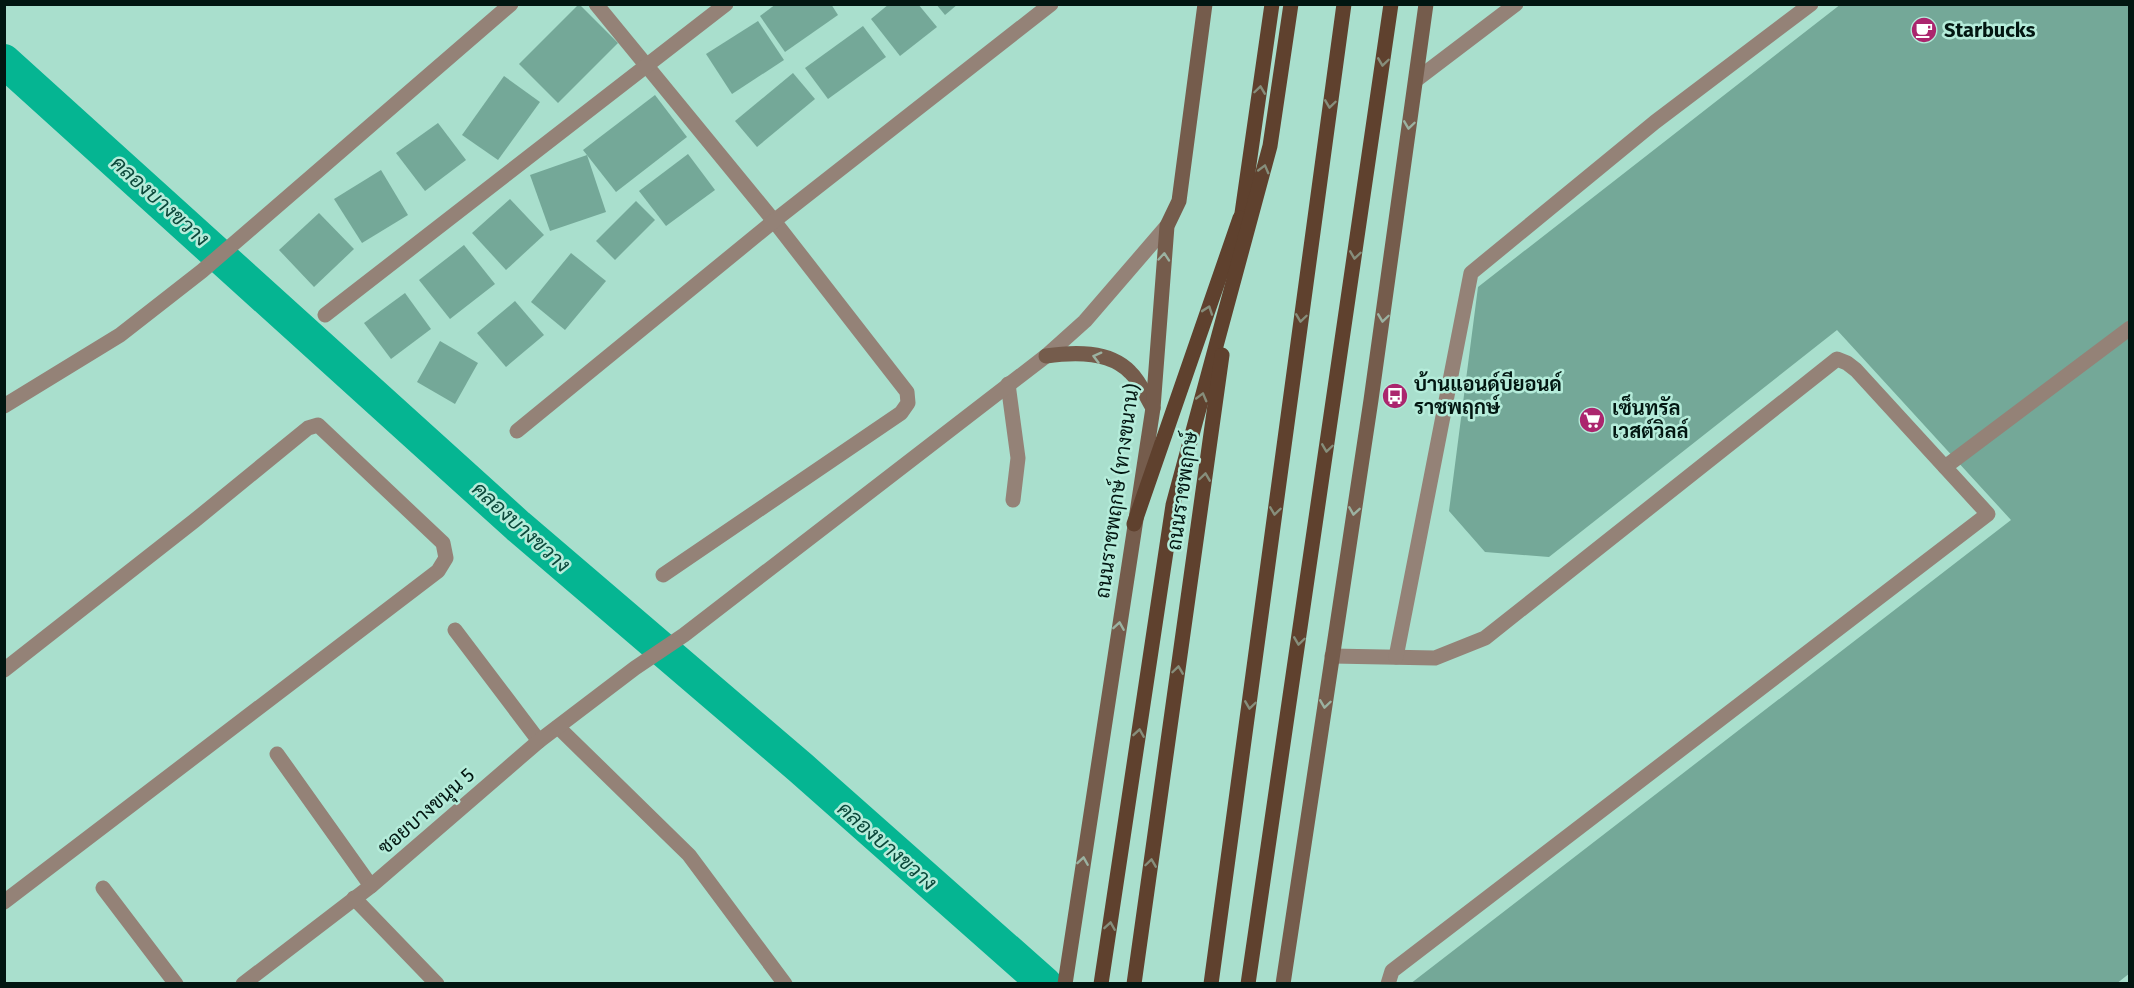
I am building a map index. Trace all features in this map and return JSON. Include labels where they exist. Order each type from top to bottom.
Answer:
[{"type":"main road","name":"ถนนราชพฤกษ์ (ทางขนาน)","points":[[1065,982],[1152,408],[1167,226],[1179,201],[1205,4]]},
{"type":"main road","name":"ถนนราชพฤกษ์","points":[[1134,984],[1272,4]]},
{"type":"main road","points":[[1101,984],[1173,505],[1270,146],[1291,4]]},
{"type":"main road","points":[[1211,984],[1344,4]]},
{"type":"main road","points":[[1248,984],[1391,4]]},
{"type":"main road","points":[[1283,984],[1371,400],[1426,4]]},
{"type":"main road","points":[[1134,524],[1242,210]]},
{"type":"main road","points":[[1046,356],[1072,352],[1114,362],[1131,372],[1152,408]]},
{"type":"street","points":[[4,406],[120,335],[202,271],[511,4]]},
{"type":"street","points":[[596,4],[774,221],[908,392],[908,403],[901,414],[663,575]]},
{"type":"street","points":[[325,315],[726,4]]},
{"type":"street","points":[[517,431],[774,221],[1051,4]]},
{"type":"street","points":[[1416,80],[1516,4]]},
{"type":"street","points":[[1396,657],[1471,273],[1655,122],[1811,4]]},
{"type":"street","name":"ซอยบางขนุน 5","points":[[243,984],[371,886],[539,741],[635,668],[684,635],[1046,356],[1085,321],[1167,226]]},
{"type":"street","points":[[1945,467],[2130,328]]},
{"type":"street","points":[[1332,656],[1435,658],[1485,638],[1837,359],[1856,370],[1988,514],[1392,971],[1388,984]]},
{"type":"street","points":[[1008,384],[1018,458],[1013,500]]},
{"type":"street","points":[[4,670],[308,428],[318,425],[443,543],[446,558],[438,571],[4,902]]},
{"type":"street","points":[[455,630],[539,741]]},
{"type":"street","points":[[558,727],[689,855],[785,984]]},
{"type":"street","points":[[277,754],[371,886]]},
{"type":"street","points":[[103,888],[176,984]]},
{"type":"street","points":[[354,898],[437,984]]},
{"type":"building","points":[[579,4],[618,43],[558,103],[519,64]]},
{"type":"building","points":[[776,4],[831,4],[838,15],[785,52],[760,16]]},
{"type":"building","points":[[889,4],[918,4],[937,27],[900,56],[871,19]]},
{"type":"building","points":[[936,4],[958,4],[945,15]]},
{"type":"building","name":"เซ็นทรัล เวสต์วิลล์","points":[[1841,4],[2130,4],[2130,973],[2116,984],[1410,984],[2011,520],[1837,330],[1549,557],[1485,552],[1449,511],[1478,287]]},
{"type":"building","points":[[758,21],[784,60],[732,94],[706,54]]},
{"type":"building","points":[[863,26],[886,57],[828,99],[805,68]]},
{"type":"building","points":[[793,73],[815,99],[757,147],[735,121]]},
{"type":"building","points":[[504,76],[540,102],[498,160],[462,135]]},
{"type":"building","points":[[655,95],[687,137],[616,192],[583,150]]},
{"type":"building","points":[[438,123],[466,160],[425,191],[396,153]]},
{"type":"building","points":[[688,154],[715,190],[666,226],[639,191]]},
{"type":"building","points":[[587,155],[606,212],[550,231],[530,175]]},
{"type":"building","points":[[381,170],[408,215],[362,243],[334,199]]},
{"type":"building","points":[[510,199],[544,235],[506,270],[472,233]]},
{"type":"building","points":[[636,201],[655,220],[615,260],[596,241]]},
{"type":"building","points":[[319,213],[354,249],[314,287],[279,250]]},
{"type":"building","points":[[464,245],[495,284],[450,319],[419,280]]},
{"type":"building","points":[[571,253],[606,281],[565,330],[531,302]]},
{"type":"building","points":[[405,293],[431,329],[391,359],[364,323]]},
{"type":"building","points":[[515,301],[544,335],[506,367],[477,333]]},
{"type":"building","points":[[440,341],[478,363],[455,404],[417,382]]},
{"type":"waterway","name":"คลองบางขวาง","points":[[4,61],[518,526],[801,768],[1045,984]]},
{"type":"place","name":"Starbucks","points":[[1924,30]]},
{"type":"place","name":"บ้านแอนด์บียอนด์ ราชพฤกษ์","points":[[1395,396]]},
{"type":"place","name":"เซ็นทรัล เวสต์วิลล์","points":[[1592,420]]}]
